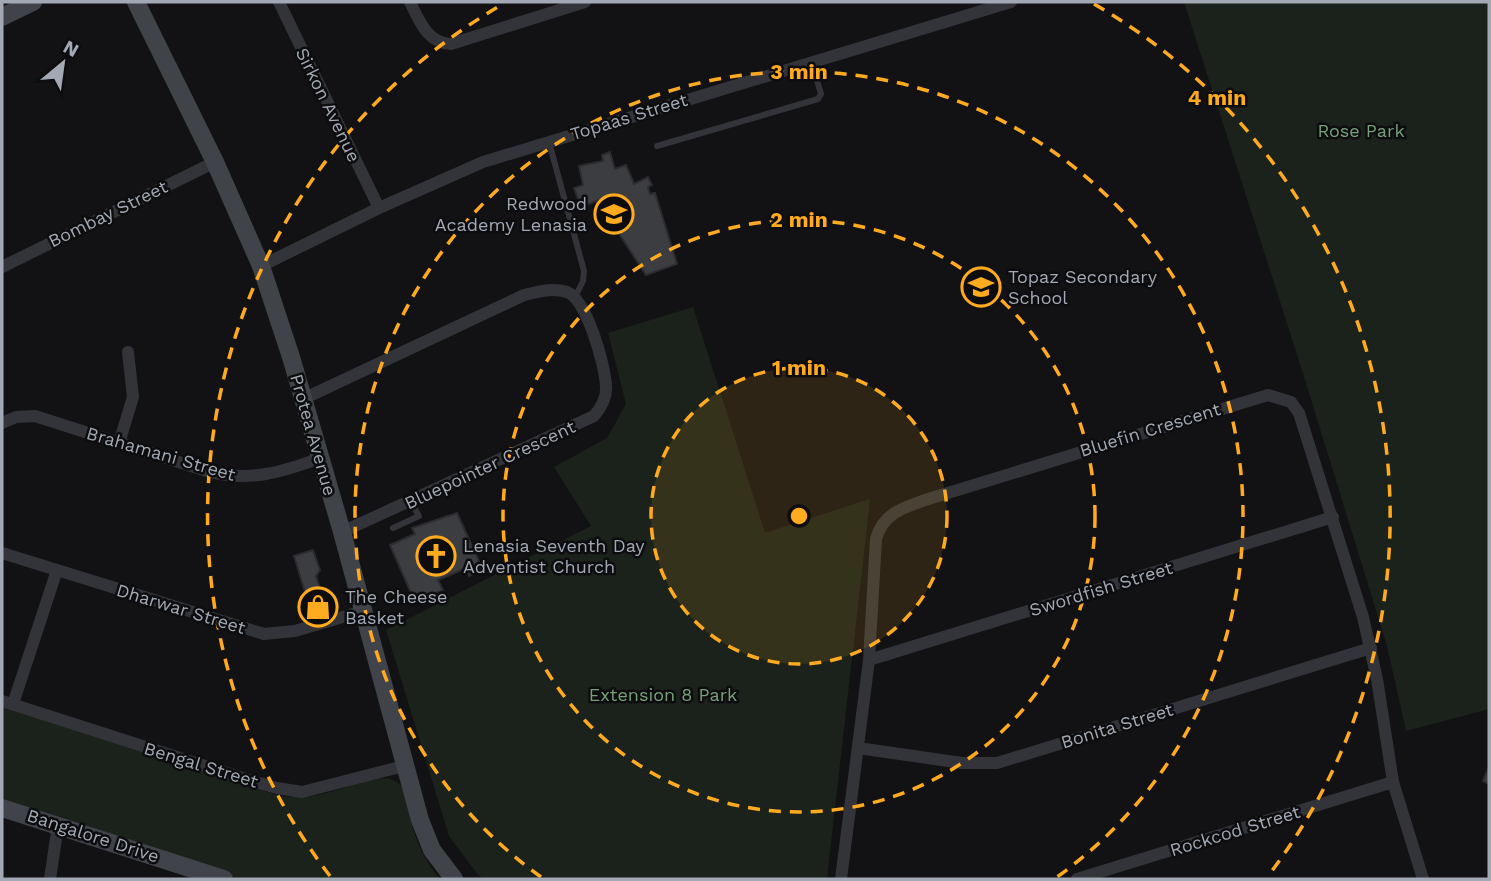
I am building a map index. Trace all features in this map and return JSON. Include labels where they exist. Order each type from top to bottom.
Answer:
[{"type":"street","points":[[2,17],[33,2]]},
{"type":"street","name":"Protea Avenue","points":[[136,2],[215,162],[261,266],[342,533],[420,820],[432,850],[454,879]]},
{"type":"street","name":"Sirkon Avenue","points":[[279,2],[379,208]]},
{"type":"street","points":[[410,2],[432,38],[451,44],[585,2]]},
{"type":"street","name":"Topaas Street","points":[[261,266],[471,166],[1011,2]]},
{"type":"street","name":"Bombay Street","points":[[2,267],[215,162]]},
{"type":"street","points":[[303,399],[524,295],[551,290],[568,292],[575,297]]},
{"type":"street","name":"Bluepointer Crescent","points":[[342,533],[528,444],[586,420],[599,410],[606,395],[606,385],[586,313],[575,297]]},
{"type":"street","points":[[119,443],[133,397],[128,352]]},
{"type":"street","name":"Bluefin Crescent","points":[[841,879],[869,660],[874,554],[878,530],[895,511],[925,500],[1268,395],[1291,402],[1299,413],[1333,517],[1371,648],[1393,782],[1423,879]]},
{"type":"street","name":"Brahamani Street","points":[[2,423],[16,417],[35,416],[210,472],[244,478],[279,471],[320,458]]},
{"type":"street","name":"Swordfish Street","points":[[869,660],[1333,517]]},
{"type":"street","name":"Dharwar Street","points":[[2,552],[264,634],[295,631],[363,611]]},
{"type":"street","points":[[8,702],[58,570]]},
{"type":"street","name":"Bonita Street","points":[[858,748],[962,764],[996,763],[1371,648]]},
{"type":"street","name":"Bengal Street","points":[[8,702],[239,777],[290,790],[316,790],[404,766]]},
{"type":"street","name":"Rockcod Street","points":[[1077,879],[1393,782]]},
{"type":"street","name":"Bangalore Drive","points":[[2,808],[224,879]]},
{"type":"street","points":[[50,879],[58,825]]},
{"type":"lane","points":[[657,146],[818,99],[821,94],[812,63]]},
{"type":"lane","points":[[549,142],[584,271],[585,277],[575,297]]},
{"type":"lane","points":[[393,528],[419,516],[410,501]]},
{"type":"green space","name":"Rose Park","points":[[1184,2],[1489,2],[1489,709],[1406,731],[1387,646]]},
{"type":"green space","name":"Extension 8 Park","points":[[693,307],[765,533],[870,499],[827,879],[484,879],[478,875],[449,836],[386,630],[591,526],[554,467],[607,438],[626,404],[608,333]]},
{"type":"green space","points":[[2,707],[280,796],[309,796],[372,780],[391,779],[403,789],[419,844],[440,879],[238,879],[223,871],[2,800]]},
{"type":"building","points":[[610,152],[615,169],[626,165],[634,184],[648,177],[652,185],[648,187],[650,194],[655,193],[677,264],[646,275],[603,209],[609,205],[604,198],[581,207],[574,188],[583,185],[579,166],[603,161],[602,155]]},
{"type":"building","name":"Lenasia Seventh Day Adventist Church","points":[[457,513],[483,570],[469,576],[466,568],[438,580],[443,590],[415,602],[390,545],[415,534],[412,528]]},
{"type":"building","points":[[313,550],[320,570],[316,576],[328,614],[313,618],[294,556]]},
{"type":"building","points":[[1489,767],[1489,784],[1483,781]]},
{"type":"place","name":"Redwood Academy Lenasia","points":[[614,214]]},
{"type":"place","name":"Topaz Secondary School","points":[[981,287]]},
{"type":"place","name":"Lenasia Seventh Day Adventist Church","points":[[436,556]]},
{"type":"place","name":"The Cheese Basket","points":[[318,607]]}]
